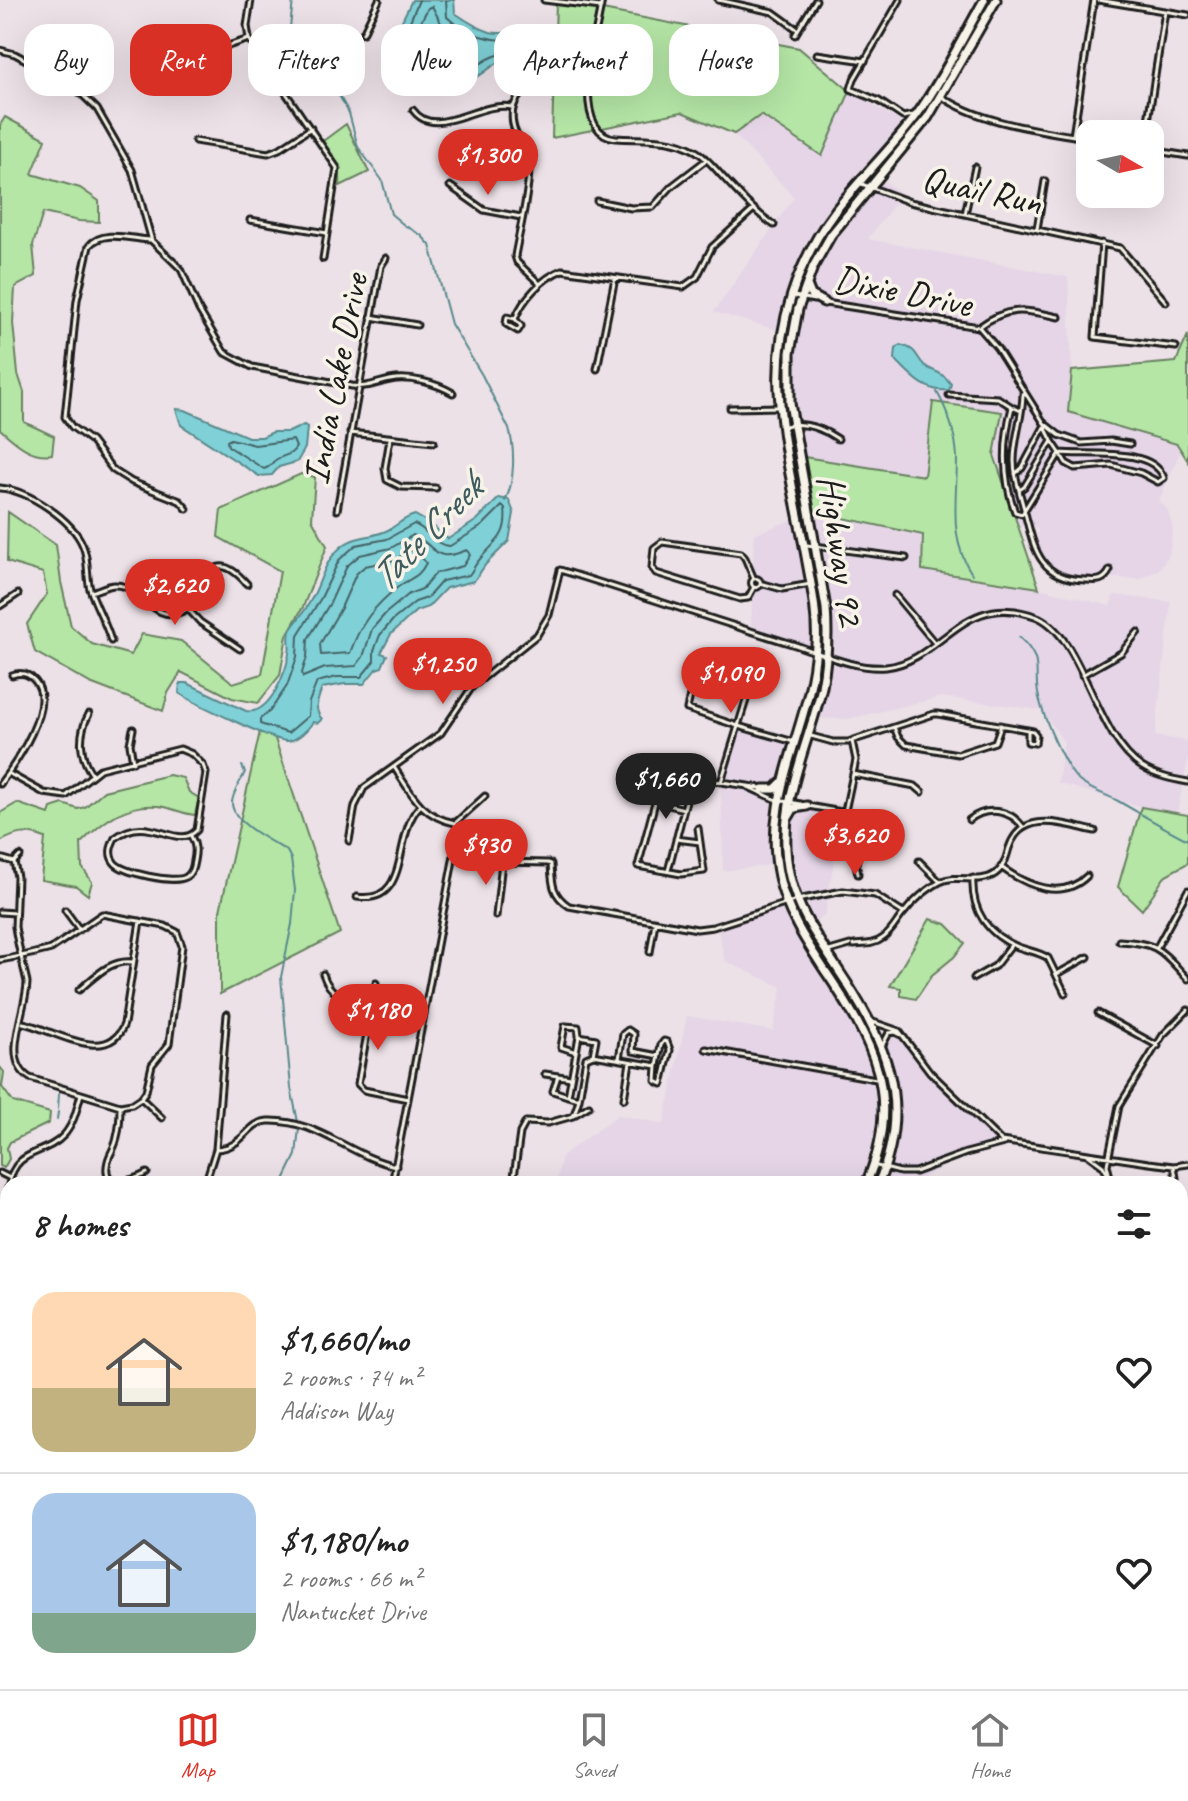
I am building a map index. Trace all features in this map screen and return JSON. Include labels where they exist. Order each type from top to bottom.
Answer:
[{"type":"main road","name":"Highway 92","points":[[869,1176],[882,1124],[880,1080],[872,1049],[860,1023],[805,940],[786,904],[775,849],[778,797],[811,686],[816,652],[811,584],[783,426],[780,350],[791,295],[820,233],[917,115],[984,0]]},
{"type":"main road","name":"Highway 92","points":[[881,1176],[892,1136],[893,1114],[891,1078],[882,1046],[870,1019],[826,952],[797,900],[786,853],[788,801],[821,689],[826,655],[826,608],[794,424],[789,371],[801,298],[831,235],[919,130],[942,97],[996,0]]},
{"type":"main road","points":[[807,282],[809,292],[824,302]]},
{"type":"main road","points":[[763,789],[775,789],[782,781]]},
{"type":"main road","points":[[793,784],[795,796],[807,806]]},
{"type":"main road","points":[[785,824],[794,808],[807,806]]},
{"type":"street","points":[[248,32],[251,0]]},
{"type":"street","points":[[365,29],[379,0]]},
{"type":"street","points":[[544,0],[601,7]]},
{"type":"street","points":[[598,24],[602,0]]},
{"type":"street","points":[[718,0],[746,2],[773,12],[798,30]]},
{"type":"street","points":[[795,35],[816,0]]},
{"type":"street","points":[[900,0],[851,89],[879,101],[903,117],[917,115]]},
{"type":"street","points":[[1073,136],[1096,0],[1188,15]]},
{"type":"street","points":[[1148,120],[1165,11]]},
{"type":"street","points":[[0,50],[15,54],[65,81],[93,103],[132,170],[152,241],[181,269],[210,332],[230,356],[260,369],[358,387],[402,379],[439,386],[453,393]]},
{"type":"street","points":[[817,54],[865,61]]},
{"type":"street","points":[[933,91],[962,110],[983,117],[1076,137]]},
{"type":"street","points":[[289,96],[332,158],[338,172],[323,259]]},
{"type":"street","points":[[520,96],[512,107],[513,125],[525,151],[529,170],[515,256],[517,262],[540,284]]},
{"type":"street","points":[[590,96],[591,119],[600,131],[613,138],[649,137],[695,150],[753,210],[774,225]]},
{"type":"street","points":[[413,110],[416,115],[436,122],[448,121],[494,105],[512,107]]},
{"type":"street","points":[[903,117],[906,129]]},
{"type":"street","points":[[195,141],[268,153],[311,128]]},
{"type":"street","points":[[1164,152],[1188,156]]},
{"type":"street","points":[[597,201],[631,208],[649,207],[661,201],[672,186],[706,160]]},
{"type":"street","points":[[965,214],[975,167]]},
{"type":"street","points":[[1037,229],[1045,181]]},
{"type":"street","name":"Quail Run","points":[[859,183],[910,202],[1120,248],[1166,302]]},
{"type":"street","points":[[450,186],[484,210],[521,217]]},
{"type":"street","points":[[515,319],[546,276],[562,270],[683,287],[697,277],[712,247],[753,210]]},
{"type":"street","points":[[250,220],[327,233]]},
{"type":"street","points":[[152,241],[110,237],[97,239],[90,244],[77,300],[65,415],[70,425],[91,441],[113,470],[132,482],[180,501],[187,509]]},
{"type":"street","points":[[1102,243],[1095,337],[1176,347]]},
{"type":"street","name":"India Lake Drive","points":[[337,510],[371,317],[381,266],[386,258]]},
{"type":"street","points":[[597,369],[615,278]]},
{"type":"street","name":"Dixie Drive","points":[[791,295],[979,327],[995,345],[1060,453]]},
{"type":"street","points":[[979,327],[995,316],[1014,310],[1059,317]]},
{"type":"street","points":[[371,317],[417,325]]},
{"type":"street","points":[[1023,390],[1014,458],[1015,474],[1038,556],[1047,568],[1069,579],[1101,581],[1110,570]]},
{"type":"street","points":[[949,395],[998,398],[1021,411]]},
{"type":"street","points":[[730,408],[781,407]]},
{"type":"street","points":[[1012,407],[1005,472],[1015,512],[1022,514],[1060,453]]},
{"type":"street","points":[[1015,474],[1029,457],[1044,423],[1071,441],[1130,444]]},
{"type":"street","points":[[783,426],[812,426],[838,439]]},
{"type":"street","points":[[350,433],[434,442]]},
{"type":"street","points":[[390,439],[385,468],[387,480],[401,487],[436,488]]},
{"type":"street","points":[[1019,490],[1024,487],[1052,441]]},
{"type":"street","points":[[1060,453],[1131,457],[1160,471],[1164,478],[1158,482],[1141,473],[1111,465],[1075,468],[1062,460],[1060,453]]},
{"type":"street","points":[[20,491],[23,483]]},
{"type":"street","points":[[0,488],[20,491],[68,524],[78,535],[85,551],[91,592],[111,641]]},
{"type":"street","points":[[662,542],[739,553],[745,557],[754,579],[754,587],[748,598],[742,599],[656,573],[652,568],[654,548],[662,542]]},
{"type":"street","points":[[804,545],[906,558]]},
{"type":"street","points":[[91,592],[118,585],[138,594],[165,614],[177,614],[188,609],[208,575],[217,569],[235,571],[247,584]]},
{"type":"street","points":[[349,841],[357,797],[364,788],[441,733],[472,687],[537,635],[549,615],[560,570],[864,666],[882,667],[904,662],[983,612],[1024,614],[1044,620],[1059,634],[1120,746],[1130,758],[1158,775],[1188,782]]},
{"type":"street","points":[[138,594],[151,578]]},
{"type":"street","points":[[754,579],[782,589],[811,584]]},
{"type":"street","points":[[754,587],[760,583]]},
{"type":"street","points":[[0,606],[18,594]]},
{"type":"street","points":[[895,595],[934,642]]},
{"type":"street","points":[[188,609],[200,622],[240,649]]},
{"type":"street","points":[[1082,675],[1121,653],[1138,632]]},
{"type":"street","points":[[0,784],[37,722],[41,700],[39,687],[32,678],[21,673],[12,675]]},
{"type":"street","points":[[721,783],[738,726],[747,697],[745,690],[699,676],[694,678],[687,709],[738,726],[794,742]]},
{"type":"street","points":[[89,714],[81,753],[83,763],[92,775]]},
{"type":"street","points":[[807,735],[833,742],[852,741],[934,714],[1028,730]]},
{"type":"street","points":[[894,727],[906,745],[958,754],[995,742],[1001,725]]},
{"type":"street","points":[[133,729],[130,744],[133,762]]},
{"type":"street","points":[[845,812],[856,754],[852,741]]},
{"type":"street","points":[[8,773],[39,791],[64,796],[73,793],[92,775],[105,768],[176,749],[187,752],[203,765],[207,781],[199,826],[191,836],[178,838],[149,828],[125,832],[115,838],[111,846],[113,862]]},
{"type":"street","points":[[649,763],[692,778],[763,789],[778,797]]},
{"type":"street","points":[[394,767],[420,806],[440,820],[455,823],[458,828],[394,1176]]},
{"type":"street","points":[[853,774],[915,786],[922,792]]},
{"type":"street","points":[[668,872],[692,778]]},
{"type":"street","points":[[661,780],[638,866],[681,874],[704,871],[698,828]]},
{"type":"street","points":[[748,787],[807,806],[887,820]]},
{"type":"street","points":[[455,823],[485,796]]},
{"type":"street","points":[[656,802],[684,809]]},
{"type":"street","points":[[357,897],[365,898],[386,889],[395,879],[406,827],[420,806]]},
{"type":"street","points":[[969,820],[989,810],[1013,816],[1023,827]]},
{"type":"street","points":[[858,874],[856,864],[866,816]]},
{"type":"street","points":[[826,952],[884,938],[903,913],[940,882],[990,877],[1001,867],[1013,838],[1023,827],[1043,822],[1095,831]]},
{"type":"street","points":[[113,862],[126,870],[171,880],[182,879],[193,866],[196,848],[191,836]]},
{"type":"street","points":[[676,839],[701,842]]},
{"type":"street","points":[[454,855],[502,862],[551,864],[553,889],[569,906],[703,929],[834,892],[859,891],[881,898],[903,913]]},
{"type":"street","points":[[14,862],[20,856]]},
{"type":"street","points":[[0,858],[14,862]]},
{"type":"street","points":[[919,861],[940,882]]},
{"type":"street","points":[[0,960],[21,956],[51,949],[102,914],[171,928],[180,935],[182,942],[169,1044],[152,1065],[147,1088],[141,1098],[132,1104],[120,1106],[30,1078],[22,1072],[15,1049],[27,989],[21,956],[15,913],[17,877],[14,862]]},
{"type":"street","points":[[108,865],[113,862]]},
{"type":"street","points":[[496,916],[502,862]]},
{"type":"street","points":[[1001,867],[1026,883],[1063,890],[1078,885],[1087,876]]},
{"type":"street","points":[[973,878],[976,911],[1012,944],[1044,955],[1052,962],[1065,993]]},
{"type":"street","points":[[1157,947],[1188,890]]},
{"type":"street","points":[[65,910],[79,929]]},
{"type":"street","points":[[0,912],[15,913]]},
{"type":"street","points":[[21,1022],[85,1044],[110,1043],[121,1033],[124,1024],[140,921]]},
{"type":"street","points":[[650,952],[655,922]]},
{"type":"street","points":[[1119,941],[1145,942],[1157,947],[1188,979]]},
{"type":"street","points":[[974,978],[995,966],[1012,944]]},
{"type":"street","points":[[1057,974],[1088,957]]},
{"type":"street","points":[[79,990],[115,962],[133,962]]},
{"type":"street","points":[[323,974],[328,986],[340,998],[373,1006]]},
{"type":"street","points":[[376,983],[358,1084],[364,1090],[408,1099]]},
{"type":"street","points":[[1103,1166],[1119,1106],[1163,1035],[1188,1010]]},
{"type":"street","points":[[1098,1013],[1158,1046]]},
{"type":"street","points":[[208,1176],[216,1149],[227,1014]]},
{"type":"street","points":[[870,1019],[876,1024],[896,1029],[930,1072],[1004,1142]]},
{"type":"street","points":[[568,1096],[579,1036],[578,1027],[565,1026],[561,1047],[576,1052]]},
{"type":"street","points":[[619,1060],[623,1034],[628,1030],[634,1034],[633,1051],[659,1056]]},
{"type":"street","points":[[882,1046],[889,1033],[895,1032],[905,1038]]},
{"type":"street","points":[[579,1036],[596,1039],[593,1055]]},
{"type":"street","points":[[667,1042],[670,1050],[662,1084],[656,1081],[657,1066],[662,1043],[667,1042]]},
{"type":"street","points":[[706,1049],[880,1080]]},
{"type":"street","points":[[573,1116],[586,1058],[593,1055],[657,1066]]},
{"type":"street","points":[[624,1099],[630,1062]]},
{"type":"street","points":[[545,1074],[571,1078]]},
{"type":"street","points":[[558,1076],[553,1091],[579,1099]]},
{"type":"street","points":[[11,1176],[21,1159],[64,1135],[73,1120],[81,1094]]},
{"type":"street","points":[[141,1098],[162,1118]]},
{"type":"street","points":[[111,1176],[107,1163],[117,1139],[120,1106]]},
{"type":"street","points":[[514,1176],[520,1133],[526,1122],[548,1123],[573,1116],[589,1106]]},
{"type":"street","points":[[216,1149],[229,1149],[256,1125],[266,1121],[316,1129],[371,1160],[396,1166]]},
{"type":"street","points":[[873,1165],[908,1173],[922,1171],[959,1155],[1004,1142],[1106,1158],[1174,1166],[1188,1164]]},
{"type":"street","points":[[1084,1154],[1103,1166],[1109,1176]]},
{"type":"street","points":[[1106,1158],[1110,1176]]},
{"type":"street","points":[[1174,1166],[1176,1176]]},
{"type":"street","points":[[140,1176],[147,1173]]},
{"type":"shaded area","points":[[850,91],[912,129],[874,174],[902,194],[868,239],[1068,277],[1072,371],[1068,412],[1177,444],[1181,450],[1159,500],[1167,509],[1173,529],[1169,555],[1159,569],[1140,579],[1075,576],[1051,566],[1038,546],[1038,529],[1017,525],[994,455],[1001,412],[924,476],[804,457],[793,407],[793,361],[789,333],[714,312],[794,197],[734,134],[761,114],[822,156]]},
{"type":"shaded area","points":[[815,512],[923,535],[923,570],[1039,588],[1110,606],[1114,595],[1171,602],[1155,736],[1188,741],[1188,760],[1177,813],[1141,807],[1058,783],[1064,742],[1042,710],[941,697],[848,719],[807,718],[822,654],[751,631],[754,534]]},
{"type":"shaded area","points":[[738,726],[790,741],[769,821],[770,865],[723,871],[721,783]]},
{"type":"shaded area","points":[[775,802],[842,812],[825,914],[804,932],[868,1051],[886,1046],[891,1037],[900,1039],[921,1066],[1005,1145],[954,1160],[925,1176],[558,1176],[562,1156],[618,1115],[664,1124],[687,1016],[773,1031],[782,987],[725,961],[717,927],[786,905],[772,850]]},
{"type":"green space","points":[[556,1],[675,24],[669,24],[669,96],[779,96],[779,44],[799,48],[850,91],[822,156],[761,115],[734,134],[682,112],[552,138],[553,96],[653,96],[653,24],[555,24]]},
{"type":"green space","points":[[5,117],[46,139],[32,174],[80,188],[99,201],[99,222],[43,213],[33,245],[36,276],[15,287],[13,323],[18,374],[24,392],[24,422],[54,436],[52,454],[30,451],[0,429],[0,125]]},
{"type":"green space","points":[[346,124],[369,172],[340,186],[334,157],[323,141]]},
{"type":"green space","points":[[1188,335],[1188,461],[1177,444],[1068,412],[1072,371],[1176,362]]},
{"type":"green space","points":[[933,402],[1002,412],[994,455],[1039,588],[922,570],[923,535],[815,512],[804,457],[924,476]]},
{"type":"green space","points":[[301,474],[315,477],[312,519],[327,546],[303,607],[287,635],[280,675],[258,703],[232,698],[181,672],[168,693],[163,711],[90,683],[35,652],[27,624],[47,594],[43,573],[7,562],[8,512],[56,545],[71,626],[92,644],[131,655],[142,634],[181,641],[233,683],[262,674],[280,571],[218,537],[221,510]]},
{"type":"green space","points":[[265,709],[340,933],[220,994],[220,911]]},
{"type":"green space","points":[[169,775],[183,778],[189,792],[199,798],[195,815],[146,806],[125,811],[107,821],[81,843],[82,867],[92,882],[88,895],[76,886],[41,880],[45,838],[22,834],[0,842],[0,813],[17,803],[49,814],[51,808],[63,804],[78,809],[104,791]]},
{"type":"green space","points":[[1141,807],[1188,815],[1188,863],[1166,875],[1142,910],[1118,887]]},
{"type":"green space","points":[[930,919],[946,924],[965,943],[932,975],[916,999],[901,996],[901,988],[890,986]]},
{"type":"green space","points":[[0,1067],[4,1072],[2,1087],[13,1102],[50,1113],[49,1123],[10,1142],[7,1148],[9,1159],[4,1168],[0,1166]]},
{"type":"water","points":[[412,0],[454,0],[455,13],[473,24],[400,24]]},
{"type":"water","points":[[478,27],[494,33],[494,65],[478,76]]},
{"type":"water","points":[[900,345],[913,351],[924,365],[943,376],[951,384],[949,390],[933,389],[912,376],[895,359],[896,349]]},
{"type":"water","points":[[176,409],[248,437],[289,432],[304,425],[307,427],[305,448],[297,462],[279,467],[272,475],[259,476],[181,425]]},
{"type":"water","points":[[499,498],[509,500],[514,513],[509,541],[474,581],[446,588],[428,607],[416,611],[391,634],[381,653],[387,655],[382,667],[376,669],[364,684],[322,688],[317,708],[322,719],[318,723],[313,722],[299,737],[281,740],[179,693],[180,683],[187,683],[246,711],[262,707],[285,671],[291,629],[310,602],[329,561],[344,545],[382,533],[415,515],[448,539],[477,520]]},
{"type":"waterway","name":"Tate Creek","points":[[293,0],[290,28],[295,44],[332,83],[349,113],[358,147],[382,180],[391,214],[430,245],[451,324],[482,375],[509,429],[513,465],[505,501]]},
{"type":"waterway","points":[[937,392],[955,441],[957,532],[964,561],[972,574]]},
{"type":"waterway","points":[[1019,637],[1033,653],[1042,707],[1055,742],[1073,774],[1088,787],[1188,840]]},
{"type":"waterway","name":"Tate Creek","points":[[242,766],[245,772],[235,790],[234,810],[254,831],[287,851],[291,859],[295,890],[292,924],[281,977],[291,1088],[298,1122]]},
{"type":"waterway","points":[[58,1109],[59,1093]]},
{"type":"waterway","points":[[57,1119],[58,1112]]},
{"type":"waterway","name":"Tate Creek","points":[[286,1176],[296,1155],[299,1128]]}]
